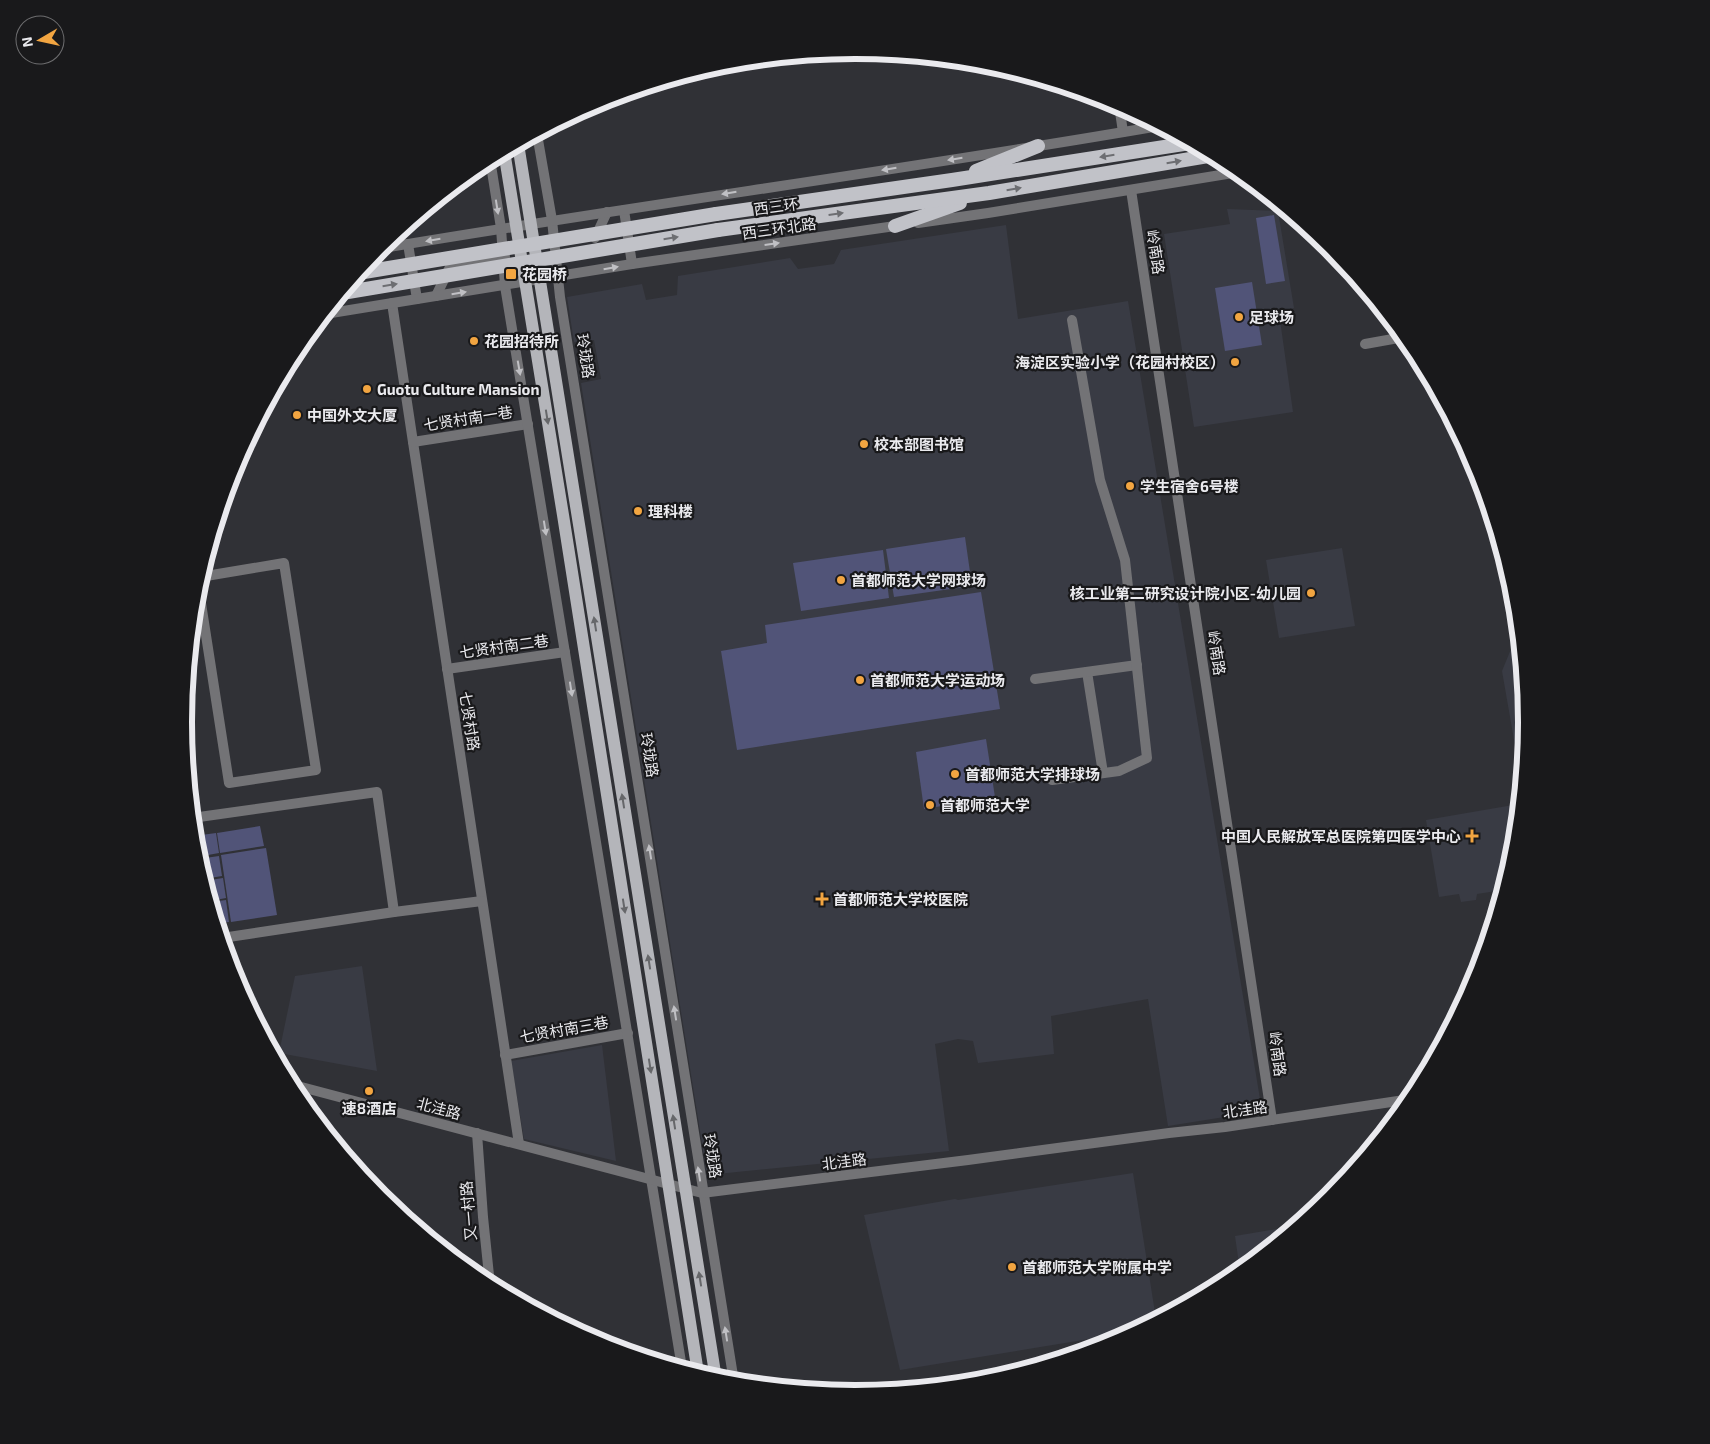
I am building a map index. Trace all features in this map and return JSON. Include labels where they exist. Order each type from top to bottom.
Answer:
[{"type":"highway","name":"西三环","points":[[369,271],[716,214],[952,180],[1179,144]]},
{"type":"highway","points":[[952,180],[1038,146]]},
{"type":"highway","name":"西三环","points":[[352,290],[718,230],[989,193],[1202,158]]},
{"type":"highway","points":[[895,226],[989,193]]},
{"type":"main road","points":[[519,151],[715,1370]]},
{"type":"main road","points":[[505,159],[697,1366]]},
{"type":"street","points":[[1120,114],[1123,132]]},
{"type":"street","points":[[393,247],[530,223],[1149,128]]},
{"type":"street","name":"玲珑路","points":[[538,140],[557,246],[560,277],[702,1193],[733,1374]]},
{"type":"street","points":[[491,168],[500,228],[505,286],[681,1362]]},
{"type":"street","name":"西三环北路","points":[[334,312],[632,264],[988,213],[1227,174]]},
{"type":"street","name":"岭南路","points":[[1132,190],[1272,1120]]},
{"type":"street","points":[[624,210],[632,264]]},
{"type":"street","points":[[436,296],[451,265],[594,240],[607,212]]},
{"type":"street","points":[[408,244],[417,299]]},
{"type":"street","name":"七贤村路","points":[[392,303],[519,1144]]},
{"type":"street","points":[[1052,780],[1119,770],[1147,758],[1124,560],[1100,480],[1072,320]]},
{"type":"street","points":[[1365,344],[1395,339]]},
{"type":"street","name":"七贤村南一巷","points":[[413,442],[528,424]]},
{"type":"street","points":[[202,607],[229,784],[316,770],[284,563],[208,576]]},
{"type":"street","name":"七贤村南二巷","points":[[447,669],[565,652]]},
{"type":"street","points":[[1035,679],[1137,665]]},
{"type":"street","points":[[1086,672],[1102,773]]},
{"type":"street","points":[[198,817],[377,792],[394,912]]},
{"type":"street","points":[[228,937],[482,901]]},
{"type":"street","name":"七贤村南三巷","points":[[505,1055],[628,1033]]},
{"type":"street","name":"北洼路","points":[[302,1087],[702,1193],[1272,1120],[1398,1101]]},
{"type":"street","name":"又一村路","points":[[477,1133],[482,1216],[489,1274]]},
{"type":"shaded area","name":"海淀区实验小学（花园村校区）","points":[[1227,209],[1278,212],[1294,308],[1279,313],[1293,412],[1194,427],[1164,234],[1230,224]]},
{"type":"shaded area","points":[[1274,215],[1285,281],[1266,284],[1256,218]]},
{"type":"shaded area","name":"首都师范大学","points":[[1006,225],[1018,319],[1128,301],[1262,1111],[1168,1126],[1148,999],[1051,1016],[1054,1054],[978,1063],[973,1041],[958,1039],[935,1044],[949,1151],[707,1175],[581,383],[601,379],[594,340],[574,342],[567,297],[642,284],[646,300],[677,295],[678,276],[790,258],[798,269],[834,264],[841,250]]},
{"type":"shaded area","name":"足球场","points":[[1252,282],[1262,345],[1225,351],[1215,288]]},
{"type":"shaded area","points":[[965,537],[972,586],[894,597],[886,549]]},
{"type":"shaded area","name":"核工业第二研究设计院小区-幼儿园","points":[[1342,548],[1355,626],[1279,638],[1266,560]]},
{"type":"shaded area","name":"首都师范大学网球场","points":[[883,550],[889,598],[801,611],[793,563]]},
{"type":"shaded area","name":"首都师范大学运动场","points":[[981,592],[1000,709],[737,750],[721,651],[767,643],[765,625]]},
{"type":"shaded area","points":[[1514,643],[1517,679],[1517,758],[1502,671]]},
{"type":"shaded area","name":"首都师范大学排球场","points":[[986,739],[995,797],[924,809],[916,752]]},
{"type":"shaded area","name":"中国人民解放军总医院第四医学中心","points":[[1513,805],[1506,851],[1497,891],[1477,894],[1476,900],[1461,902],[1459,894],[1439,897],[1426,820]]},
{"type":"shaded area","points":[[260,826],[264,846],[220,853],[217,833]]},
{"type":"shaded area","points":[[216,833],[219,853],[205,856],[201,835]]},
{"type":"shaded area","points":[[266,848],[277,915],[231,922],[221,855]]},
{"type":"shaded area","points":[[219,856],[222,876],[210,878],[206,858]]},
{"type":"shaded area","points":[[223,878],[226,898],[216,900],[211,880]]},
{"type":"shaded area","points":[[226,900],[229,922],[223,922],[216,901]]},
{"type":"shaded area","points":[[362,966],[377,1071],[281,1053],[279,1051],[295,976]]},
{"type":"shaded area","points":[[602,1045],[616,1161],[524,1139],[511,1061]]},
{"type":"shaded area","name":"首都师范大学附属中学","points":[[1133,1173],[1155,1313],[1105,1336],[900,1370],[864,1215]]},
{"type":"shaded area","points":[[1284,1228],[1239,1262],[1235,1236]]},
{"type":"place","name":"花园桥","points":[[511,274]]},
{"type":"place","name":"足球场","points":[[1239,317]]},
{"type":"place","name":"花园招待所","points":[[474,341]]},
{"type":"place","name":"海淀区实验小学（花园村校区）","points":[[1235,362]]},
{"type":"place","name":"Guotu Culture Mansion","points":[[367,389]]},
{"type":"place","name":"中国外文大厦","points":[[297,415]]},
{"type":"place","name":"校本部图书馆","points":[[864,444]]},
{"type":"place","name":"学生宿舍6号楼","points":[[1130,486]]},
{"type":"place","name":"理科楼","points":[[638,511]]},
{"type":"place","name":"首都师范大学网球场","points":[[841,580]]},
{"type":"place","name":"核工业第二研究设计院小区-幼儿园","points":[[1311,593]]},
{"type":"place","name":"首都师范大学运动场","points":[[860,680]]},
{"type":"place","name":"首都师范大学排球场","points":[[955,774]]},
{"type":"place","name":"首都师范大学","points":[[930,805]]},
{"type":"place","name":"中国人民解放军总医院第四医学中心","points":[[1472,836]]},
{"type":"place","name":"首都师范大学校医院","points":[[822,899]]},
{"type":"place","name":"速8酒店","points":[[369,1091]]},
{"type":"place","name":"首都师范大学附属中学","points":[[1012,1267]]}]
